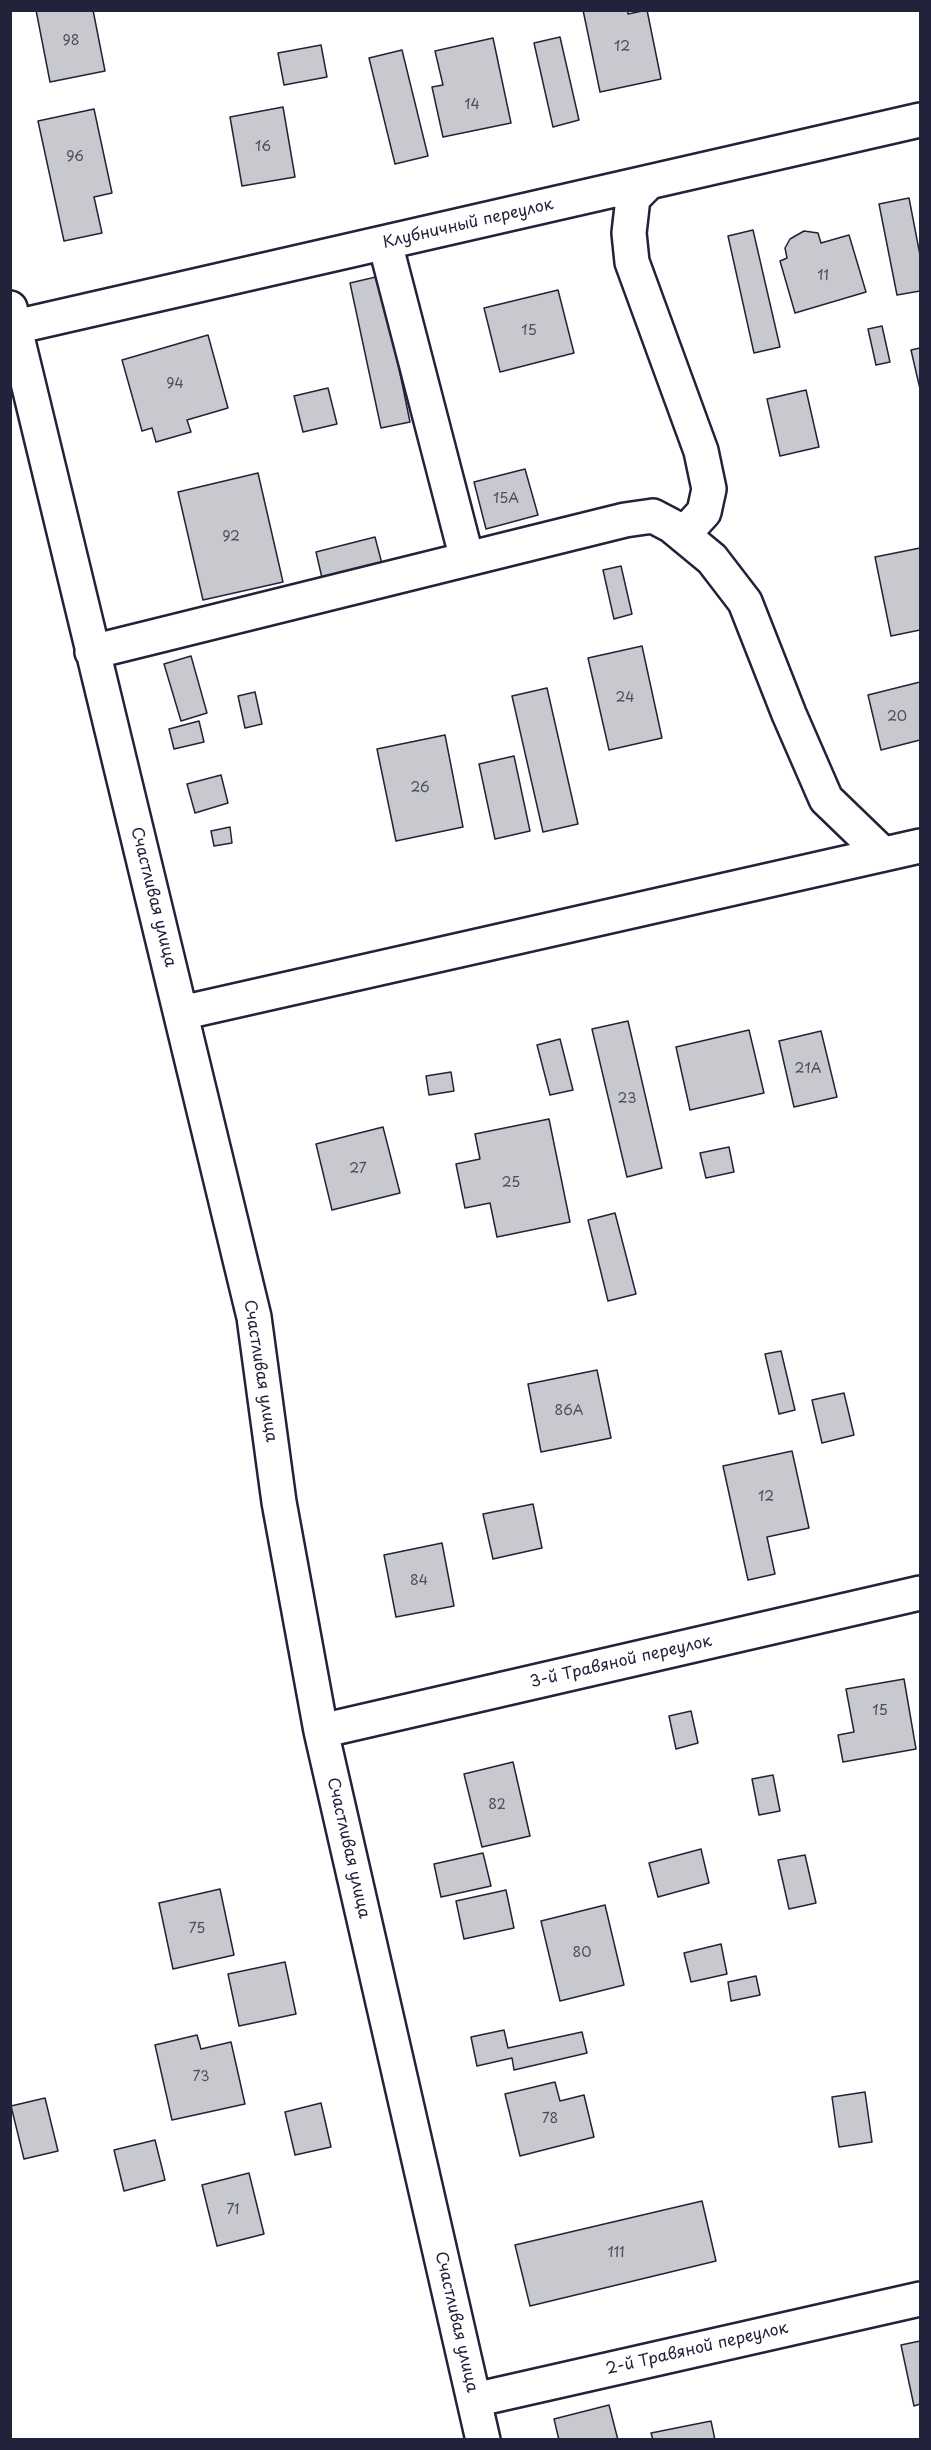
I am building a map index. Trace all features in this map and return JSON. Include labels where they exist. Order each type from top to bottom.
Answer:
[{"type":"street","name":"Клубничный переулок","points":[[13,318],[385,243],[921,120]]},
{"type":"street","points":[[649,182],[633,198],[629,233],[632,262],[700,451],[709,489],[704,512],[683,535]]},
{"type":"street","points":[[385,243],[467,559]]},
{"type":"street","name":"Счастливая улица","points":[[13,318],[254,1317],[279,1502],[321,1731],[483,2439]]},
{"type":"street","points":[[92,652],[625,520],[653,516],[672,526],[712,559],[745,603],[826,799],[883,855]]},
{"type":"street","points":[[181,1013],[921,846]]},
{"type":"street","name":"3-й Травяной переулок","points":[[321,1731],[921,1593]]},
{"type":"street","name":"2-й Травяной переулок","points":[[474,2400],[921,2299]]},
{"type":"building","points":[[36,10],[93,10],[105,71],[50,82]]},
{"type":"building","points":[[583,10],[628,10],[628,14],[647,10],[661,79],[600,92]]},
{"type":"building","points":[[560,37],[579,120],[553,127],[534,43]]},
{"type":"building","points":[[493,38],[511,123],[443,137],[432,87],[443,85],[435,51]]},
{"type":"building","points":[[321,45],[327,77],[284,85],[278,53]]},
{"type":"building","points":[[402,50],[428,156],[395,164],[369,58]]},
{"type":"building","points":[[283,107],[295,177],[242,186],[230,117]]},
{"type":"building","points":[[94,109],[112,193],[94,197],[102,233],[64,241],[38,121]]},
{"type":"building","points":[[909,198],[920,255],[920,291],[897,295],[879,204]]},
{"type":"building","points":[[753,230],[780,347],[754,353],[728,236]]},
{"type":"building","points":[[804,231],[818,233],[821,243],[849,235],[866,292],[795,313],[780,261],[787,258],[785,248],[790,239]]},
{"type":"building","points":[[380,276],[410,422],[381,428],[350,283]]},
{"type":"building","points":[[558,290],[574,353],[500,372],[484,308]]},
{"type":"building","points":[[882,326],[890,362],[876,365],[868,329]]},
{"type":"building","points":[[208,335],[228,408],[187,420],[191,432],[156,442],[152,428],[142,431],[122,360]]},
{"type":"building","points":[[920,348],[920,389],[911,350]]},
{"type":"building","points":[[328,388],[337,424],[303,432],[294,396]]},
{"type":"building","points":[[806,390],[819,447],[780,456],[767,399]]},
{"type":"building","points":[[525,469],[538,515],[486,529],[474,482]]},
{"type":"building","points":[[258,473],[283,582],[203,600],[178,492]]},
{"type":"building","points":[[375,537],[382,564],[322,578],[316,552]]},
{"type":"building","points":[[920,548],[920,630],[891,636],[875,557]]},
{"type":"building","points":[[621,566],[632,614],[614,619],[603,570]]},
{"type":"building","points":[[642,646],[662,738],[609,750],[588,658]]},
{"type":"building","points":[[191,656],[207,713],[181,721],[164,664]]},
{"type":"building","points":[[920,682],[920,740],[881,750],[868,695]]},
{"type":"building","points":[[547,688],[578,824],[543,832],[512,696]]},
{"type":"building","points":[[255,692],[262,724],[245,728],[238,696]]},
{"type":"building","points":[[199,721],[204,742],[174,749],[169,729]]},
{"type":"building","points":[[445,735],[463,827],[396,841],[377,749]]},
{"type":"building","points":[[514,756],[530,831],[495,839],[479,764]]},
{"type":"building","points":[[221,775],[228,803],[195,813],[187,784]]},
{"type":"building","points":[[230,827],[232,843],[214,846],[211,831]]},
{"type":"building","points":[[628,1021],[662,1168],[627,1177],[592,1029]]},
{"type":"building","points":[[749,1030],[764,1093],[690,1110],[676,1047]]},
{"type":"building","points":[[821,1031],[837,1097],[794,1107],[779,1041]]},
{"type":"building","points":[[560,1039],[573,1090],[550,1095],[537,1045]]},
{"type":"building","points":[[451,1072],[454,1091],[429,1095],[426,1076]]},
{"type":"building","points":[[549,1119],[570,1222],[497,1237],[490,1203],[465,1208],[456,1164],[480,1159],[475,1134]]},
{"type":"building","points":[[383,1127],[400,1193],[332,1210],[316,1144]]},
{"type":"building","points":[[729,1147],[734,1172],[706,1178],[700,1153]]},
{"type":"building","points":[[615,1213],[636,1294],[608,1301],[588,1220]]},
{"type":"building","points":[[781,1351],[795,1410],[779,1414],[765,1354]]},
{"type":"building","points":[[597,1370],[611,1438],[541,1452],[528,1384]]},
{"type":"building","points":[[844,1393],[854,1435],[822,1443],[812,1400]]},
{"type":"building","points":[[792,1451],[809,1528],[767,1537],[775,1574],[748,1580],[723,1466]]},
{"type":"building","points":[[533,1504],[542,1548],[493,1559],[483,1514]]},
{"type":"building","points":[[442,1543],[454,1606],[396,1617],[384,1555]]},
{"type":"building","points":[[904,1679],[916,1749],[843,1762],[838,1735],[854,1732],[846,1689]]},
{"type":"building","points":[[691,1711],[698,1743],[676,1749],[669,1716]]},
{"type":"building","points":[[513,1762],[530,1836],[482,1847],[464,1774]]},
{"type":"building","points":[[773,1775],[780,1811],[759,1815],[752,1779]]},
{"type":"building","points":[[701,1849],[709,1883],[658,1897],[649,1863]]},
{"type":"building","points":[[483,1853],[491,1886],[441,1897],[434,1864]]},
{"type":"building","points":[[805,1855],[816,1903],[789,1909],[778,1860]]},
{"type":"building","points":[[220,1889],[234,1955],[173,1969],[159,1903]]},
{"type":"building","points":[[506,1890],[514,1928],[464,1939],[456,1901]]},
{"type":"building","points":[[605,1905],[624,1985],[560,2001],[541,1921]]},
{"type":"building","points":[[721,1944],[727,1974],[691,1982],[684,1953]]},
{"type":"building","points":[[285,1962],[296,2014],[239,2026],[228,1974]]},
{"type":"building","points":[[756,1976],[760,1995],[731,2001],[728,1982]]},
{"type":"building","points":[[504,2030],[508,2048],[582,2032],[587,2053],[514,2070],[512,2058],[477,2066],[471,2037]]},
{"type":"building","points":[[197,2035],[201,2049],[231,2042],[245,2104],[172,2120],[155,2045]]},
{"type":"building","points":[[555,2082],[560,2101],[584,2095],[594,2137],[520,2156],[505,2094]]},
{"type":"building","points":[[865,2092],[872,2142],[839,2147],[832,2097]]},
{"type":"building","points":[[45,2098],[58,2151],[24,2159],[11,2106]]},
{"type":"building","points":[[321,2103],[331,2147],[295,2155],[285,2112]]},
{"type":"building","points":[[155,2140],[165,2180],[124,2191],[114,2150]]},
{"type":"building","points":[[249,2173],[264,2234],[217,2246],[202,2185]]},
{"type":"building","points":[[702,2201],[716,2261],[530,2306],[515,2245]]},
{"type":"building","points":[[920,2341],[920,2404],[914,2406],[901,2345]]},
{"type":"building","points":[[609,2405],[618,2440],[559,2440],[554,2419]]},
{"type":"building","points":[[711,2421],[715,2440],[653,2440],[651,2433]]}]
